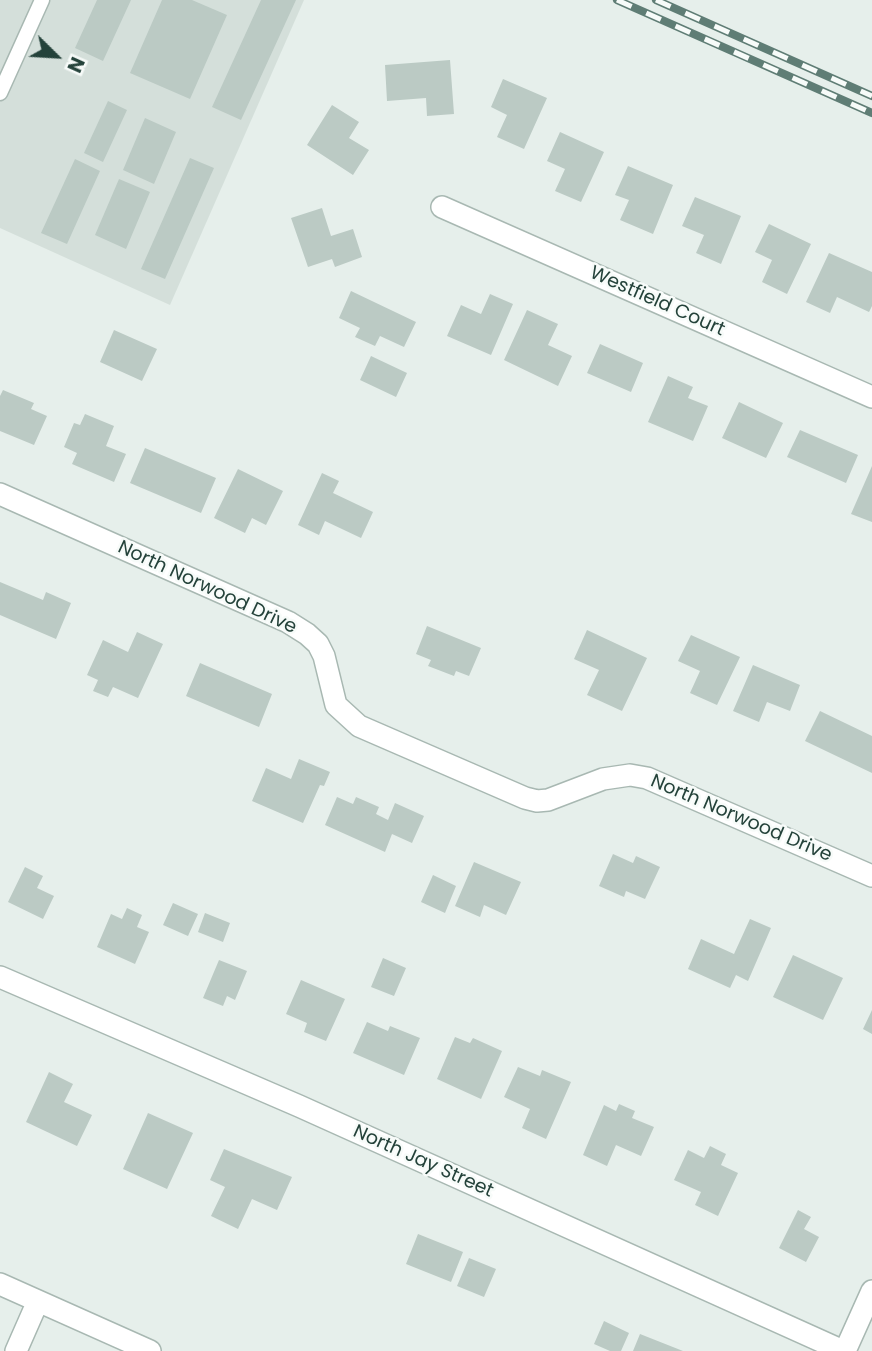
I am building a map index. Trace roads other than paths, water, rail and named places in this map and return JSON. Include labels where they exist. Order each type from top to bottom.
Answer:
[{"type":"street","name":"Westfield Court","points":[[442,207],[872,397]]},
{"type":"street","name":"North Norwood Drive","points":[[0,495],[288,622],[307,634],[324,656],[336,705],[359,726],[537,801],[548,800],[603,779],[630,775],[647,778],[872,876]]},
{"type":"street","name":"North Jay Street","points":[[0,977],[299,1106],[844,1351]]},
{"type":"street","points":[[0,1284],[150,1351]]},
{"type":"street","points":[[844,1351],[872,1291]]},
{"type":"street","points":[[16,1351],[38,1301]]},
{"type":"lane","points":[[0,93],[42,0]]},
{"type":"railway","points":[[617,0],[872,113]]},
{"type":"railway","points":[[656,0],[872,96]]}]
